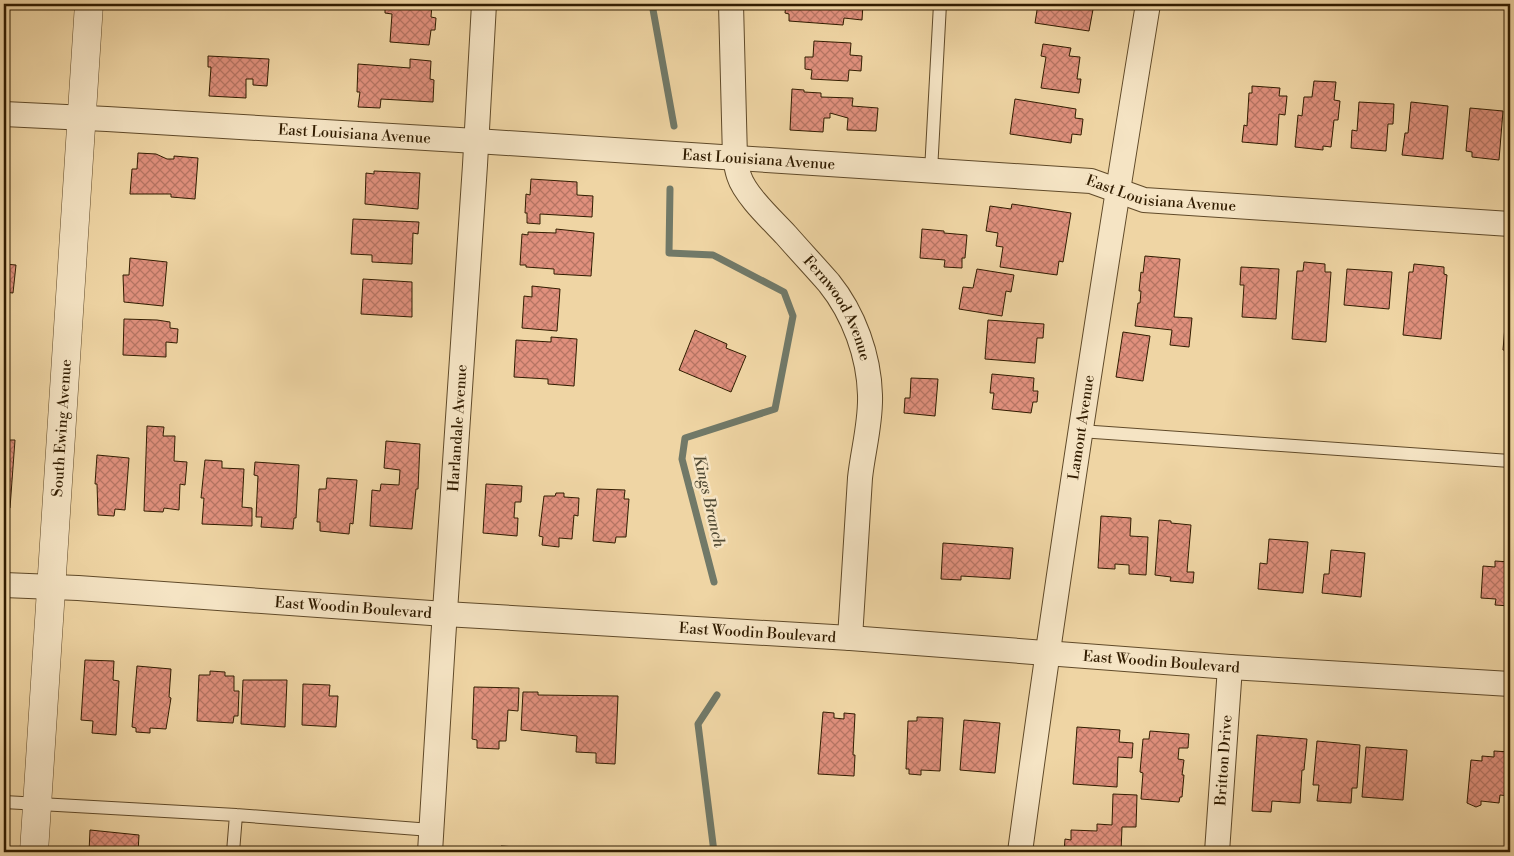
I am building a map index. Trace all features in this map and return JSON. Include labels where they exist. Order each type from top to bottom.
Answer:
[{"type":"street","name":"South Ewing Avenue","points":[[34,852],[89,4]]},
{"type":"street","name":"Harlandale Avenue","points":[[430,841],[484,4]]},
{"type":"street","name":"Fernwood Avenue","points":[[731,4],[735,158],[739,177],[751,197],[830,284],[846,308],[856,330],[866,362],[870,395],[868,426],[860,478],[850,638]]},
{"type":"street","name":"Lamont Avenue","points":[[1020,852],[1046,654],[1148,4]]},
{"type":"street","name":"East Louisiana Avenue","points":[[4,114],[476,141],[1091,181],[1144,200],[1510,224]]},
{"type":"street","name":"East Woodin Boulevard","points":[[4,584],[445,614],[850,638],[1230,667],[1510,684]]},
{"type":"street","name":"Britton Drive","points":[[1217,852],[1230,667]]},
{"type":"lane","points":[[931,171],[940,4]]},
{"type":"lane","points":[[1080,431],[1510,461]]},
{"type":"lane","points":[[4,802],[236,815],[430,841]]},
{"type":"lane","points":[[234,852],[236,815]]},
{"type":"building","points":[[385,4],[432,4],[431,17],[436,18],[435,30],[431,30],[429,45],[390,42],[392,14],[385,13]]},
{"type":"building","points":[[786,4],[863,4],[862,20],[844,18],[843,25],[789,21],[789,14],[785,13]]},
{"type":"building","points":[[1038,4],[1094,4],[1089,31],[1035,23]]},
{"type":"building","points":[[814,41],[851,43],[850,55],[862,56],[861,71],[849,70],[848,81],[811,79],[812,70],[805,69],[805,57],[813,57]]},
{"type":"building","points":[[1043,44],[1071,48],[1069,56],[1080,57],[1077,79],[1081,79],[1079,93],[1041,88],[1046,57],[1041,56]]},
{"type":"building","points":[[208,56],[269,59],[267,86],[253,85],[253,79],[246,79],[246,98],[209,96],[211,67],[208,67]]},
{"type":"building","points":[[410,59],[431,61],[430,79],[434,80],[433,102],[381,99],[380,108],[358,107],[360,92],[357,92],[358,64],[410,68]]},
{"type":"building","points":[[1314,81],[1336,82],[1334,100],[1340,101],[1338,120],[1334,120],[1331,147],[1323,146],[1323,150],[1295,147],[1298,115],[1302,116],[1304,97],[1312,97]]},
{"type":"building","points":[[1252,86],[1280,88],[1279,96],[1287,96],[1285,115],[1279,114],[1277,145],[1242,142],[1244,125],[1247,126],[1249,93],[1252,93]]},
{"type":"building","points":[[792,89],[821,93],[821,97],[853,98],[852,106],[878,108],[876,131],[847,130],[848,118],[830,113],[830,118],[824,118],[823,132],[790,130]]},
{"type":"building","points":[[1015,99],[1076,109],[1075,118],[1083,119],[1081,135],[1072,134],[1071,143],[1010,134]]},
{"type":"building","points":[[1359,102],[1394,104],[1393,124],[1388,124],[1386,151],[1351,148],[1352,130],[1357,131]]},
{"type":"building","points":[[1411,102],[1448,106],[1443,159],[1402,155],[1405,133],[1408,133]]},
{"type":"building","points":[[1470,108],[1503,111],[1499,160],[1472,157],[1472,152],[1466,151]]},
{"type":"building","points":[[138,153],[156,154],[167,159],[174,159],[174,156],[198,158],[195,199],[171,197],[171,194],[130,194],[132,169],[137,169]]},
{"type":"building","points":[[374,171],[420,173],[418,209],[365,204],[366,173],[374,174]]},
{"type":"building","points":[[531,179],[577,182],[577,195],[593,196],[592,217],[540,214],[540,224],[527,223],[527,213],[525,213],[526,194],[530,195]]},
{"type":"building","points":[[1012,204],[1071,213],[1063,262],[1059,261],[1057,275],[1000,267],[1003,247],[996,246],[998,233],[986,231],[990,206],[1011,209]]},
{"type":"building","points":[[353,219],[419,222],[418,234],[413,233],[412,264],[372,262],[372,255],[351,254]]},
{"type":"building","points":[[556,229],[594,233],[591,276],[554,274],[554,269],[520,265],[522,234],[528,235],[528,232],[556,233]]},
{"type":"building","points":[[922,229],[967,235],[962,268],[944,267],[945,260],[920,258]]},
{"type":"building","points":[[1145,256],[1180,259],[1174,317],[1192,318],[1189,347],[1170,345],[1172,330],[1135,326],[1138,303],[1140,303],[1141,272],[1143,273]]},
{"type":"building","points":[[130,258],[167,262],[163,306],[124,302],[123,275],[129,275]]},
{"type":"building","points":[[1304,262],[1325,264],[1325,272],[1331,272],[1326,342],[1292,339],[1297,271],[1303,271]]},
{"type":"building","points":[[4,264],[16,265],[13,293],[4,292]]},
{"type":"building","points":[[1414,264],[1444,267],[1444,274],[1447,275],[1441,339],[1403,335],[1409,272],[1413,272]]},
{"type":"building","points":[[1241,267],[1279,269],[1276,319],[1242,317],[1244,285],[1240,285]]},
{"type":"building","points":[[977,269],[1014,275],[1011,292],[1006,291],[1002,316],[959,309],[963,287],[973,288]]},
{"type":"building","points":[[1347,269],[1392,272],[1389,309],[1344,305]]},
{"type":"building","points":[[363,279],[412,282],[412,317],[361,314]]},
{"type":"building","points":[[532,286],[560,289],[557,331],[522,328],[524,296],[532,297]]},
{"type":"building","points":[[1508,290],[1510,290],[1510,351],[1503,350]]},
{"type":"building","points":[[124,319],[170,322],[170,328],[178,329],[177,343],[166,342],[166,357],[123,355]]},
{"type":"building","points":[[988,320],[1044,324],[1043,338],[1037,338],[1035,363],[985,359]]},
{"type":"building","points":[[695,330],[727,344],[726,348],[746,356],[731,392],[679,370]]},
{"type":"building","points":[[1123,332],[1150,336],[1143,381],[1116,377]]},
{"type":"building","points":[[551,337],[577,339],[574,386],[548,384],[548,379],[514,377],[516,340],[551,342]]},
{"type":"building","points":[[992,374],[1034,378],[1033,391],[1038,391],[1037,402],[1033,402],[1031,413],[992,409],[994,393],[990,393]]},
{"type":"building","points":[[911,378],[938,379],[935,416],[904,413],[905,398],[910,398]]},
{"type":"building","points":[[147,426],[164,427],[163,436],[175,436],[174,461],[187,462],[185,485],[180,484],[179,510],[164,508],[163,512],[144,511]]},
{"type":"building","points":[[4,440],[15,440],[10,508],[4,508]]},
{"type":"building","points":[[386,441],[420,444],[418,489],[416,489],[412,529],[370,526],[372,490],[380,491],[381,484],[399,485],[400,470],[384,468]]},
{"type":"building","points":[[97,455],[129,458],[125,510],[115,509],[114,516],[98,515],[97,484],[95,484]]},
{"type":"building","points":[[205,460],[222,461],[222,468],[244,469],[242,507],[252,508],[252,526],[202,524],[204,498],[201,498]]},
{"type":"building","points":[[255,462],[299,465],[296,518],[294,518],[293,529],[261,527],[262,517],[256,517],[258,476],[254,475]]},
{"type":"building","points":[[327,478],[357,480],[353,524],[350,523],[349,534],[320,531],[320,522],[317,522],[319,489],[326,489]]},
{"type":"building","points":[[486,484],[522,486],[521,502],[515,502],[514,518],[518,518],[517,536],[483,533]]},
{"type":"building","points":[[597,489],[625,490],[624,499],[629,499],[626,537],[616,537],[615,543],[593,541]]},
{"type":"building","points":[[556,493],[564,493],[564,497],[579,498],[578,516],[574,515],[572,539],[559,538],[559,547],[542,545],[543,537],[539,536],[544,496],[555,496]]},
{"type":"building","points":[[1101,516],[1131,518],[1130,536],[1148,537],[1146,575],[1129,574],[1129,565],[1115,564],[1115,569],[1098,568]]},
{"type":"building","points":[[1159,520],[1191,525],[1187,572],[1194,572],[1193,583],[1170,581],[1171,577],[1155,575]]},
{"type":"building","points":[[1269,539],[1308,542],[1303,593],[1258,589],[1260,563],[1267,564]]},
{"type":"building","points":[[943,543],[1013,548],[1010,579],[961,576],[961,580],[941,579]]},
{"type":"building","points":[[1331,550],[1365,553],[1361,597],[1322,593],[1324,574],[1329,574]]},
{"type":"building","points":[[1495,561],[1510,562],[1510,606],[1495,605],[1496,599],[1481,598],[1483,566],[1495,567]]},
{"type":"building","points":[[85,660],[114,661],[113,680],[119,681],[116,735],[92,733],[93,721],[81,720]]},
{"type":"building","points":[[137,666],[171,669],[169,697],[171,698],[166,729],[150,728],[150,733],[136,732],[136,728],[132,727]]},
{"type":"building","points":[[210,671],[225,672],[225,676],[234,676],[234,691],[239,691],[238,716],[234,716],[233,723],[197,721],[199,675],[210,675]]},
{"type":"building","points":[[243,680],[287,680],[285,727],[241,724]]},
{"type":"building","points":[[303,684],[330,685],[329,696],[338,696],[336,727],[302,725]]},
{"type":"building","points":[[474,687],[519,688],[518,711],[508,710],[506,741],[499,741],[499,749],[477,748],[477,740],[472,739]]},
{"type":"building","points":[[523,692],[538,692],[538,695],[618,696],[615,764],[596,763],[596,753],[576,752],[577,736],[521,730]]},
{"type":"building","points":[[823,712],[834,713],[834,718],[844,719],[844,713],[855,714],[854,776],[818,774]]},
{"type":"building","points":[[917,717],[943,718],[940,771],[921,770],[921,775],[909,774],[909,769],[906,769],[908,721],[917,721]]},
{"type":"building","points":[[964,720],[1000,723],[995,773],[960,770]]},
{"type":"building","points":[[1077,727],[1120,730],[1119,742],[1133,743],[1132,758],[1118,757],[1117,787],[1073,784]]},
{"type":"building","points":[[1150,731],[1189,734],[1188,748],[1179,748],[1178,759],[1184,760],[1182,775],[1184,775],[1182,797],[1180,797],[1179,802],[1141,799],[1143,773],[1140,772],[1143,739],[1149,739]]},
{"type":"building","points":[[1257,735],[1307,739],[1304,770],[1302,770],[1300,803],[1272,801],[1271,812],[1252,811]]},
{"type":"building","points":[[1317,741],[1360,745],[1357,788],[1352,788],[1351,803],[1317,801],[1319,785],[1313,785]]},
{"type":"building","points":[[1366,747],[1407,750],[1403,800],[1362,797]]},
{"type":"building","points":[[1494,751],[1510,752],[1510,796],[1500,795],[1499,803],[1481,801],[1481,805],[1476,807],[1467,803],[1471,760],[1482,761],[1482,756],[1494,757]]},
{"type":"building","points":[[1113,794],[1137,795],[1136,827],[1122,827],[1121,852],[1064,852],[1065,839],[1071,840],[1071,830],[1097,831],[1097,824],[1112,825]]},
{"type":"building","points":[[90,830],[139,835],[138,852],[89,852]]},
{"type":"building","points":[[501,846],[533,848],[533,852],[500,852]]},
{"type":"waterway","name":"Kings Branch","points":[[652,4],[674,126]]},
{"type":"waterway","name":"Kings Branch","points":[[670,189],[669,253],[713,255],[784,292],[793,316],[775,409],[685,438],[682,459],[714,582]]},
{"type":"waterway","name":"Kings Branch","points":[[714,852],[698,724],[717,695]]}]
